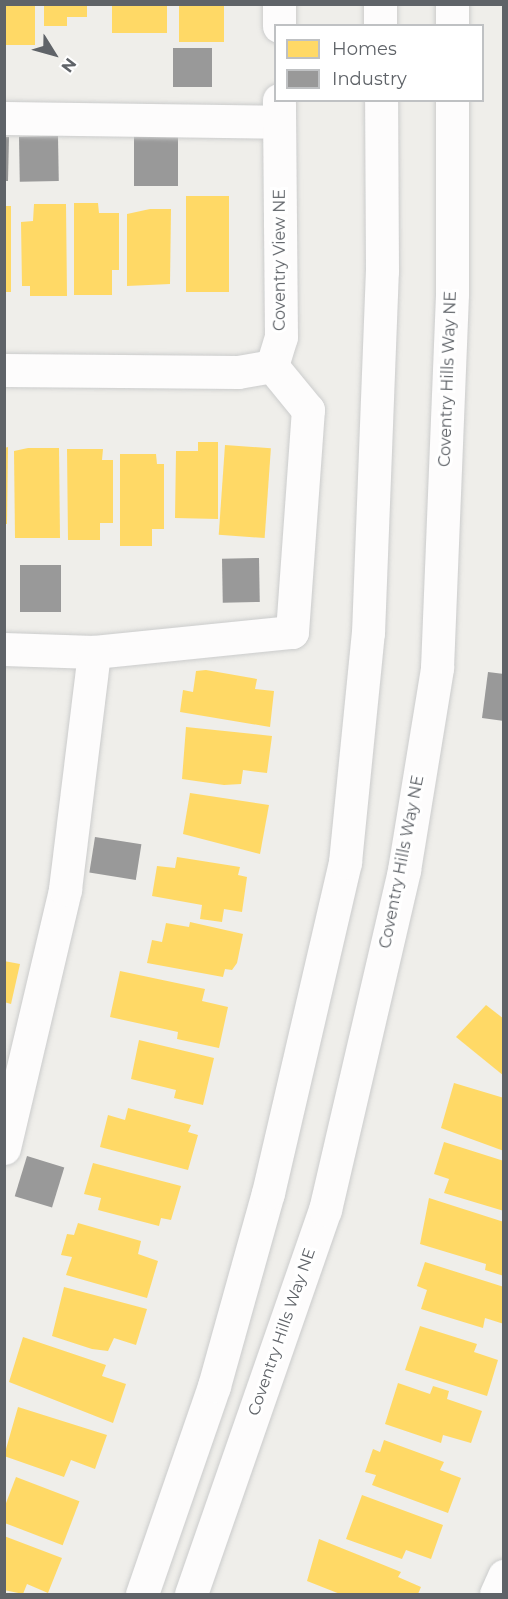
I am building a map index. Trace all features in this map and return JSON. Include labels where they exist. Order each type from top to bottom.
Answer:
[{"type":"street","points":[[279,4],[279,24]]},
{"type":"street","points":[[380,4],[380,24]]},
{"type":"street","points":[[452,24],[453,4]]},
{"type":"street","points":[[142,1594],[214,1386],[265,1204],[345,862],[368,633],[382,271],[381,102]]},
{"type":"street","name":"Coventry Hills Way NE","points":[[191,1594],[325,1210],[404,870],[437,668],[452,293],[452,102]]},
{"type":"street","points":[[4,118],[279,111]]},
{"type":"street","name":"Coventry View NE","points":[[272,366],[281,337],[279,111]]},
{"type":"street","points":[[4,370],[238,372],[272,366],[308,410],[292,632],[94,652],[4,649]]},
{"type":"street","points":[[4,1148],[65,889],[94,652]]},
{"type":"street","points":[[496,1594],[504,1576]]},
{"type":"building: Homes","points":[[4,4],[35,4],[35,45],[4,45]]},
{"type":"building: Homes","points":[[44,4],[87,4],[87,17],[67,17],[67,26],[44,26]]},
{"type":"building: Homes","points":[[112,4],[167,4],[167,33],[112,33]]},
{"type":"building: Homes","points":[[179,4],[224,4],[224,42],[179,42]]},
{"type":"building: Homes","points":[[186,196],[229,196],[229,292],[186,292]]},
{"type":"building: Homes","points":[[74,203],[98,203],[99,213],[119,213],[119,270],[112,270],[112,295],[74,295]]},
{"type":"building: Homes","points":[[34,204],[66,204],[67,296],[30,296],[30,286],[22,286],[21,222],[33,221]]},
{"type":"building: Homes","points":[[4,206],[11,206],[11,292],[4,292]]},
{"type":"building: Homes","points":[[150,209],[171,209],[170,284],[127,286],[127,214]]},
{"type":"building: Homes","points":[[198,442],[218,442],[218,519],[175,518],[176,451],[198,451]]},
{"type":"building: Homes","points":[[225,445],[271,448],[265,538],[219,535]]},
{"type":"building: Homes","points":[[8,447],[7,524],[4,524],[4,448]]},
{"type":"building: Homes","points":[[28,448],[59,448],[60,538],[15,538],[14,451]]},
{"type":"building: Homes","points":[[67,449],[103,449],[102,460],[113,460],[113,523],[100,523],[100,540],[68,540]]},
{"type":"building: Homes","points":[[120,454],[156,454],[157,464],[164,464],[164,529],[152,529],[152,546],[120,546]]},
{"type":"building: Homes","points":[[206,670],[257,679],[255,689],[274,691],[270,727],[180,712],[183,690],[193,692],[196,671]]},
{"type":"building: Homes","points":[[186,727],[272,736],[267,773],[243,770],[241,784],[224,785],[182,779]]},
{"type":"building: Homes","points":[[190,793],[269,805],[260,854],[183,834]]},
{"type":"building: Homes","points":[[177,857],[240,867],[238,875],[247,877],[242,912],[224,909],[222,922],[200,919],[202,905],[152,896],[157,866],[175,868]]},
{"type":"building: Homes","points":[[190,922],[243,934],[237,963],[232,970],[225,969],[223,977],[147,963],[152,940],[162,942],[166,923],[189,927]]},
{"type":"building: Homes","points":[[4,961],[20,964],[11,1004],[4,1002]]},
{"type":"building: Homes","points":[[120,971],[205,989],[202,1001],[228,1007],[219,1048],[177,1039],[178,1032],[110,1017]]},
{"type":"building: Homes","points":[[486,1005],[504,1019],[504,1076],[456,1037]]},
{"type":"building: Homes","points":[[139,1040],[214,1058],[203,1105],[174,1098],[176,1090],[131,1079]]},
{"type":"building: Homes","points":[[454,1083],[504,1098],[504,1151],[441,1128]]},
{"type":"building: Homes","points":[[128,1108],[191,1125],[188,1132],[198,1135],[188,1170],[100,1147],[108,1115],[125,1120]]},
{"type":"building: Homes","points":[[444,1142],[504,1161],[504,1211],[444,1193],[449,1179],[434,1174]]},
{"type":"building: Homes","points":[[93,1163],[181,1186],[171,1220],[161,1218],[159,1226],[98,1210],[101,1198],[84,1194]]},
{"type":"building: Homes","points":[[429,1198],[504,1222],[504,1276],[485,1270],[486,1264],[420,1244]]},
{"type":"building: Homes","points":[[78,1223],[141,1241],[138,1254],[158,1261],[147,1298],[66,1275],[72,1257],[61,1255],[67,1234],[74,1235]]},
{"type":"building: Homes","points":[[425,1262],[504,1287],[504,1324],[485,1318],[483,1328],[421,1309],[427,1290],[417,1286]]},
{"type":"building: Homes","points":[[64,1287],[147,1309],[136,1345],[114,1338],[108,1351],[92,1349],[52,1336]]},
{"type":"building: Homes","points":[[420,1326],[477,1344],[474,1352],[498,1360],[487,1396],[405,1370]]},
{"type":"building: Homes","points":[[23,1337],[106,1365],[102,1376],[126,1384],[113,1423],[9,1382]]},
{"type":"building: Homes","points":[[398,1383],[430,1394],[433,1386],[449,1391],[447,1399],[482,1411],[471,1443],[443,1435],[441,1443],[385,1424]]},
{"type":"building: Homes","points":[[18,1407],[107,1435],[95,1469],[71,1460],[64,1477],[4,1456]]},
{"type":"building: Homes","points":[[384,1440],[444,1462],[440,1470],[461,1478],[448,1513],[372,1485],[376,1475],[365,1472],[373,1449],[380,1452]]},
{"type":"building: Homes","points":[[16,1477],[79,1501],[63,1545],[4,1523],[4,1508]]},
{"type":"building: Homes","points":[[362,1495],[443,1525],[431,1559],[406,1550],[402,1559],[346,1539]]},
{"type":"building: Homes","points":[[4,1536],[62,1558],[48,1593],[27,1584],[23,1594],[4,1590]]},
{"type":"building: Homes","points":[[319,1539],[401,1572],[398,1577],[421,1587],[418,1594],[340,1594],[307,1581]]},
{"type":"building: Industry","points":[[173,48],[212,48],[212,87],[173,87]]},
{"type":"building: Industry","points":[[58,136],[59,181],[20,182],[19,137]]},
{"type":"building: Industry","points":[[134,136],[178,136],[178,186],[134,186]]},
{"type":"building: Industry","points":[[4,137],[9,137],[8,181],[4,181]]},
{"type":"building: Industry","points":[[259,558],[260,602],[223,603],[222,559]]},
{"type":"building: Industry","points":[[20,565],[61,565],[61,612],[20,612]]},
{"type":"building: Industry","points":[[488,672],[504,674],[504,721],[482,718]]},
{"type":"building: Industry","points":[[95,837],[141,844],[136,880],[89,873]]},
{"type":"building: Industry","points":[[27,1156],[64,1167],[52,1208],[15,1196]]}]
